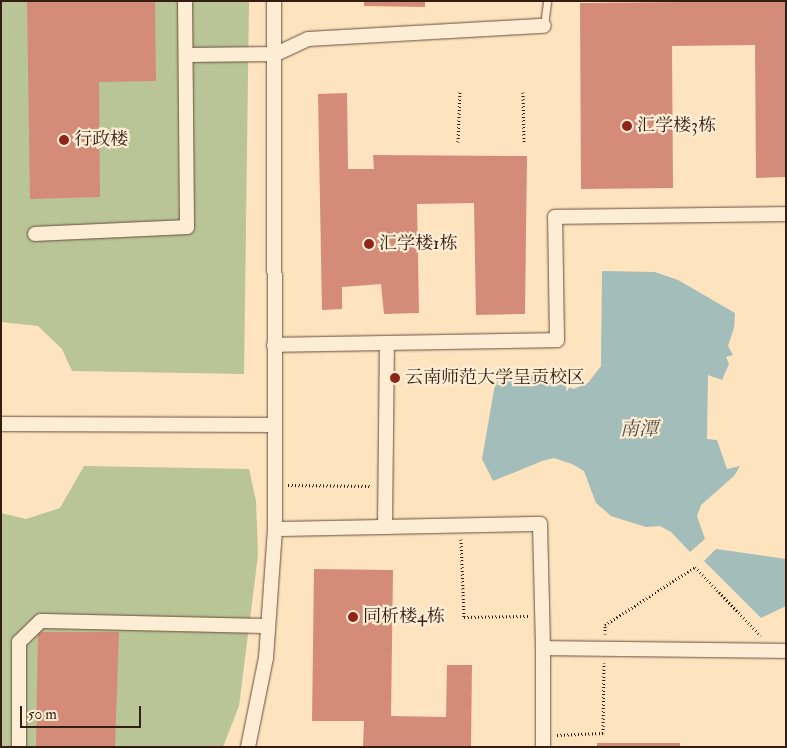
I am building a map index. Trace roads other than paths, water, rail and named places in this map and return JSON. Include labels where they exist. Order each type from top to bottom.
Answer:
[{"type":"street","points":[[35,234],[188,227],[185,1]]},
{"type":"street","points":[[248,747],[257,710],[268,626],[275,529],[276,54],[274,1]]},
{"type":"street","points":[[186,55],[276,54],[308,39],[544,26]]},
{"type":"street","points":[[274,344],[557,340],[555,217],[786,214]]},
{"type":"street","points":[[385,527],[387,343]]},
{"type":"street","points":[[1,424],[275,425]]},
{"type":"street","points":[[275,529],[540,524],[543,747]]},
{"type":"street","points":[[19,747],[19,642],[41,621],[268,626]]},
{"type":"street","points":[[543,648],[786,651]]},
{"type":"lane","points":[[544,26],[547,1]]},
{"type":"water","name":"南潭","points":[[602,271],[655,272],[678,280],[735,313],[734,328],[728,346],[733,355],[726,357],[729,364],[722,380],[708,375],[707,439],[717,440],[727,469],[740,466],[734,476],[701,505],[697,516],[705,539],[690,552],[671,532],[660,526],[646,527],[611,516],[596,503],[584,471],[572,464],[554,458],[493,481],[482,459],[498,367],[525,372],[574,389],[588,383],[601,366]]},
{"type":"water","points":[[716,549],[786,559],[786,606],[761,618],[704,561]]},
{"type":"place","name":"汇学楼3栋","points":[[627,126]]},
{"type":"place","name":"行政楼","points":[[64,140]]},
{"type":"place","name":"汇学楼1栋","points":[[369,244]]},
{"type":"place","name":"云南师范大学呈贡校区","points":[[395,378]]},
{"type":"place","name":"同析楼4栋","points":[[353,617]]}]
